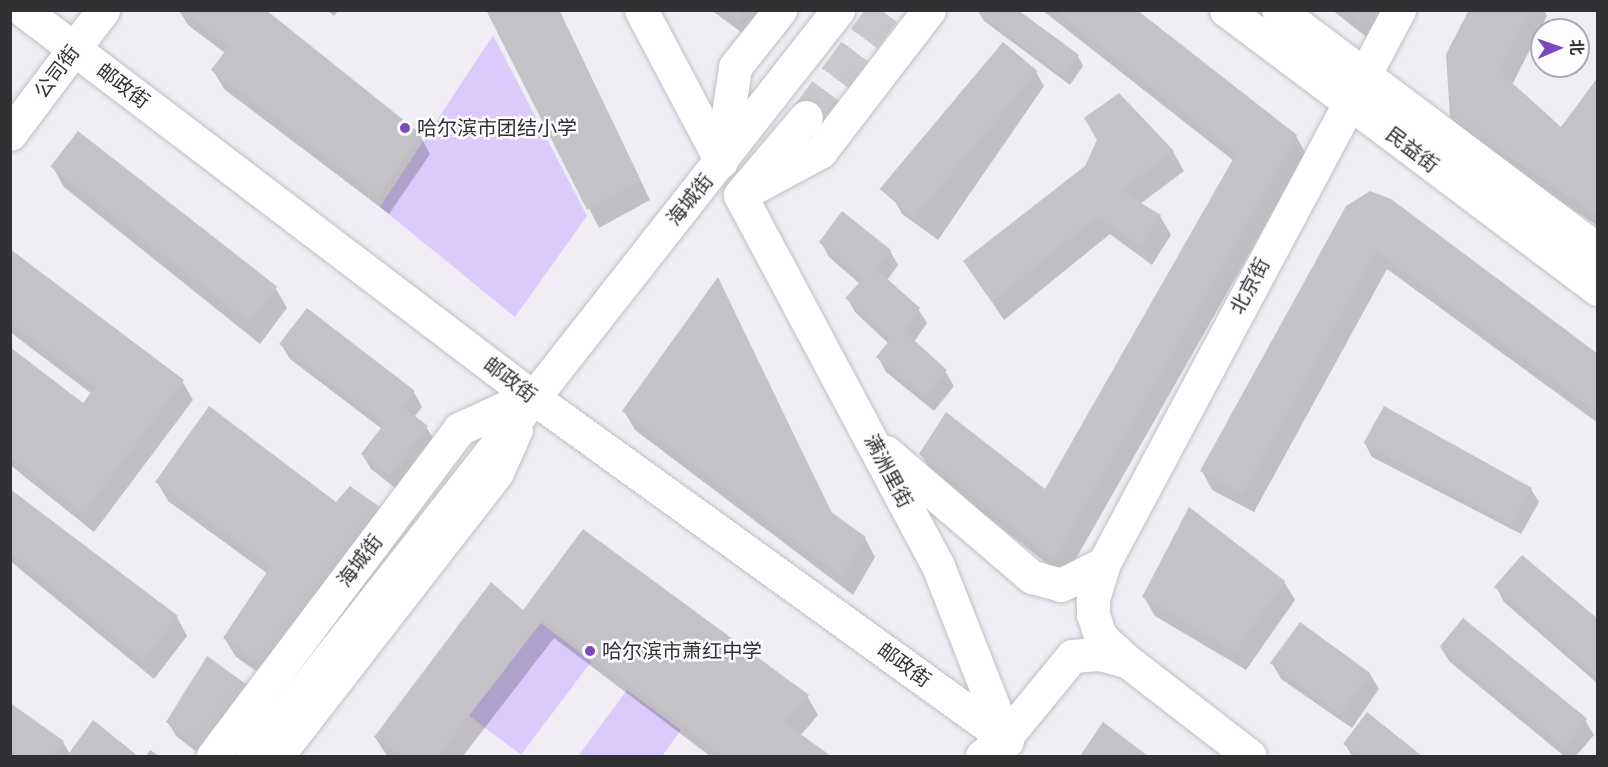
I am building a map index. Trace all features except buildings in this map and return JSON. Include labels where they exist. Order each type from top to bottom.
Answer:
[{"type":"main road","name":"邮政街","points":[[23,10],[999,753]]},
{"type":"main road","name":"公司街","points":[[10,134],[103,10]]},
{"type":"main road","points":[[641,10],[721,161],[778,92],[838,10]]},
{"type":"main road","name":"海城街","points":[[252,756],[531,396],[721,161],[735,67],[780,10]]},
{"type":"main road","name":"海城街","points":[[740,195],[820,152],[929,10]]},
{"type":"main road","name":"民益街","points":[[1226,10],[1355,88],[1598,250]]},
{"type":"main road","name":"民益街","points":[[1278,10],[1355,88],[1598,289]]},
{"type":"main road","name":"北京街","points":[[1104,563],[1355,88],[1399,10]]},
{"type":"main road","points":[[740,195],[806,117]]},
{"type":"main road","name":"满洲里街","points":[[740,195],[938,566],[999,753]]},
{"type":"main road","name":"海城街","points":[[213,756],[459,429],[531,396]]},
{"type":"main road","name":"海城街","points":[[277,756],[497,472],[531,396]]},
{"type":"main road","points":[[871,439],[1032,578],[1061,585],[1104,563]]},
{"type":"main road","points":[[1104,563],[1094,600],[1096,626],[1109,647],[1250,756]]},
{"type":"main road","points":[[999,753],[1072,656],[1100,654],[1126,661]]},
{"type":"shaded area","points":[[493,35],[587,216],[515,317],[380,207]]},
{"type":"shaded area","points":[[538,621],[592,661],[521,755],[468,714]]},
{"type":"shaded area","points":[[627,690],[681,730],[662,756],[578,756]]},
{"type":"tunnel","points":[[806,117],[885,10]]},
{"type":"place","name":"哈尔滨市团结小学","points":[[405,128]]},
{"type":"place","name":"哈尔滨市萧红中学","points":[[590,651]]}]
